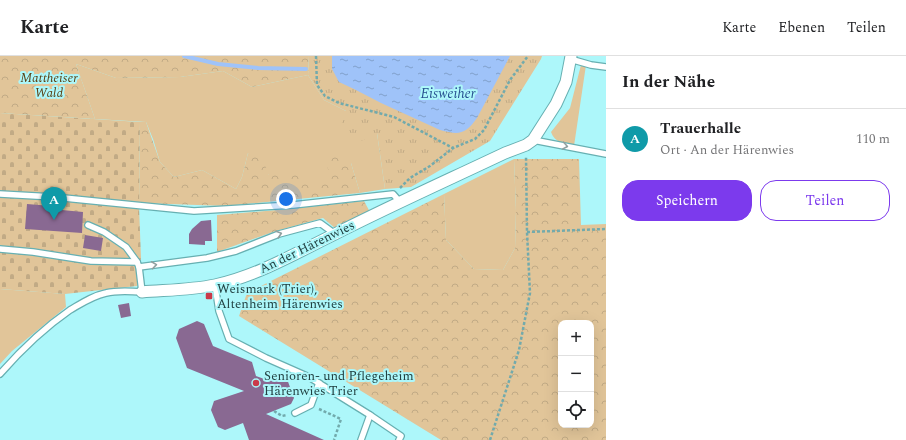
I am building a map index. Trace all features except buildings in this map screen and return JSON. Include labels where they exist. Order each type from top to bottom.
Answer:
[{"type":"street","points":[[529,142],[556,104],[566,82],[571,58]]},
{"type":"street","name":"An der Härenwies","points":[[142,292],[215,285],[240,278],[289,258],[335,234],[397,198],[529,142]]},
{"type":"lane","points":[[571,58],[591,65],[606,67]]},
{"type":"lane","points":[[529,142],[606,154]]},
{"type":"lane","points":[[0,194],[54,197],[194,211],[397,198]]},
{"type":"lane","points":[[0,249],[33,252],[91,261],[138,265],[207,258],[236,251],[279,234],[320,223],[335,234]]},
{"type":"lane","points":[[88,225],[104,232],[126,247],[138,265],[142,292]]},
{"type":"lane","points":[[215,285],[219,311],[229,339],[266,358],[309,377],[401,436],[399,440]]},
{"type":"lane","name":"An der Härenwies","points":[[0,374],[14,358],[54,322],[88,299],[105,293],[119,291],[142,292]]},
{"type":"lane","points":[[295,413],[311,405],[319,383]]},
{"type":"lane","points":[[361,440],[370,415]]},
{"type":"path","points":[[316,56],[317,85],[325,96],[339,103],[394,117],[453,148]]},
{"type":"path","points":[[397,198],[410,178],[430,166],[453,148],[475,139],[484,130],[510,80],[528,56]]},
{"type":"path","points":[[490,440],[519,350],[530,293],[527,232],[529,142]]},
{"type":"path","points":[[527,232],[606,229]]},
{"type":"path","points":[[311,405],[341,419],[334,440]]},
{"type":"path","points":[[274,411],[282,416],[295,413]]},
{"type":"green space","name":"Mattheiser Wald","points":[[0,56],[309,56],[308,75],[252,87],[223,71],[180,77],[116,78],[76,64],[95,119],[0,113]]},
{"type":"green space","points":[[309,56],[542,56],[490,141],[411,187],[385,189],[377,133],[355,144],[340,128],[346,111],[324,100],[308,75]]},
{"type":"green space","points":[[76,64],[116,78],[180,77],[223,71],[252,87],[308,75],[324,100],[346,111],[377,133],[385,189],[360,193],[351,163],[333,181],[306,181],[306,175],[269,175],[248,153],[242,177],[236,189],[202,170],[174,177],[160,162],[146,122],[95,119]]},
{"type":"green space","points":[[581,65],[586,65],[574,146],[557,140],[551,132],[570,108]]},
{"type":"green space","points":[[0,113],[140,122],[139,206],[141,258],[137,286],[65,294],[0,289]]},
{"type":"green space","points":[[140,122],[146,122],[160,162],[174,177],[202,170],[236,189],[242,177],[248,153],[263,160],[269,175],[306,175],[306,181],[332,181],[326,163],[338,149],[351,163],[360,193],[226,206],[139,203]]},
{"type":"green space","points":[[514,159],[516,211],[515,248],[503,270],[474,269],[446,240],[444,194]]},
{"type":"green space","points":[[514,159],[579,159],[581,225],[606,224],[606,440],[441,440],[239,316],[247,293],[444,194],[446,240],[474,269],[503,270],[515,248],[516,211]]},
{"type":"green space","points":[[364,201],[370,212],[336,229],[323,218],[276,231],[217,252],[217,215]]},
{"type":"green space","points":[[0,289],[65,294],[66,307],[12,351],[0,364]]},
{"type":"water","name":"Eisweiher","points":[[332,56],[510,56],[473,124],[465,131],[452,133],[440,130],[339,82],[332,69]]},
{"type":"waterway","points":[[184,56],[218,64],[258,68],[306,69]]},
{"type":"place","name":"Trauerhalle","points":[[54,220]]},
{"type":"place","name":"Weismark (Trier), Altenheim Härenwies","points":[[209,296]]},
{"type":"place","name":"Senioren- und Pflegeheim Härenwies Trier","points":[[256,383]]}]
